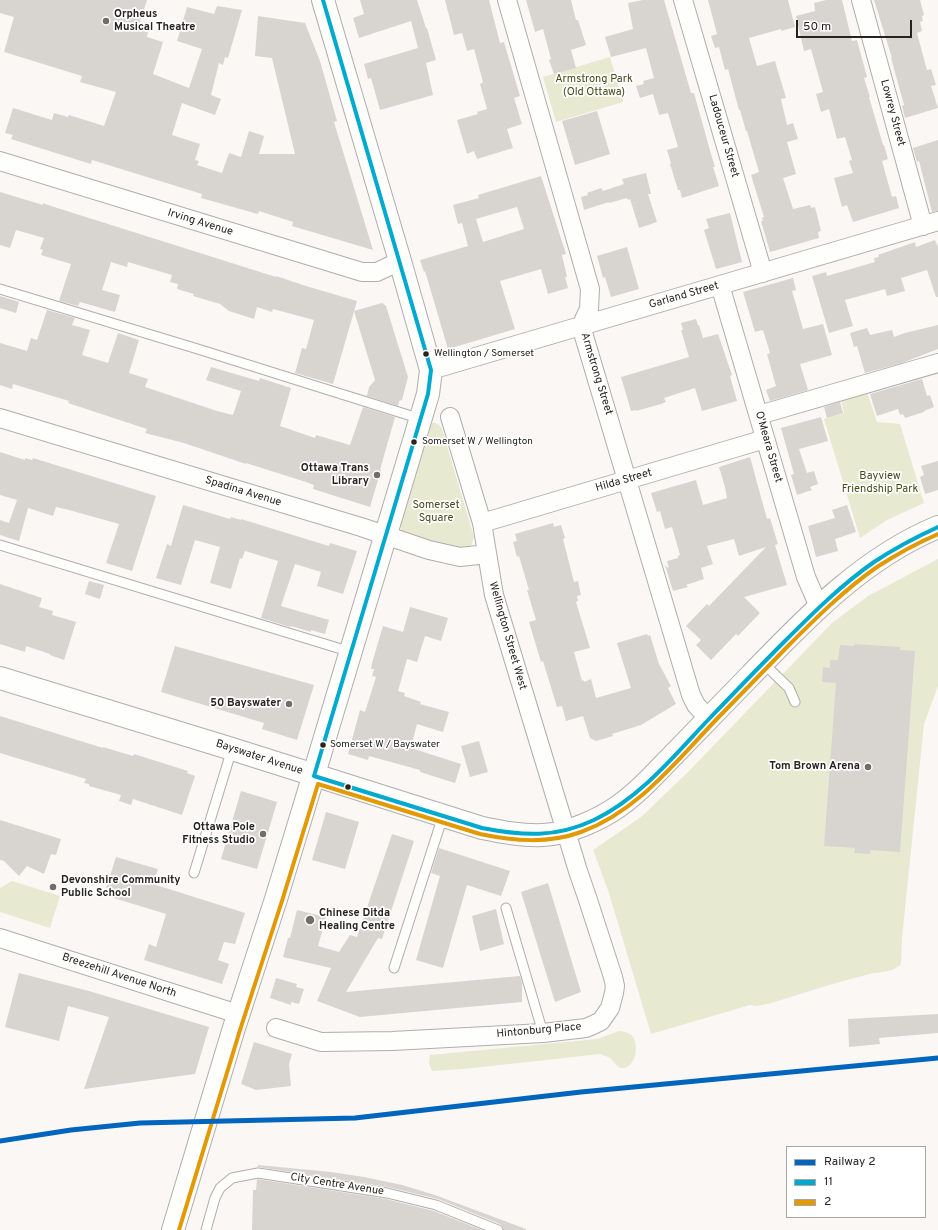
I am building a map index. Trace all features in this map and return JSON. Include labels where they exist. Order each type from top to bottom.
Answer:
[{"type":"main road","points":[[174,1230],[212,1099],[314,776],[421,419],[428,394],[431,370],[323,0]]},
{"type":"main road","name":"Bayswater Avenue","points":[[0,678],[482,828],[510,833],[543,835],[566,831],[594,820],[620,806],[649,780],[819,607],[879,558],[938,527]]},
{"type":"street","name":"Armstrong Street","points":[[507,0],[590,289],[589,309],[581,326],[693,700],[699,709],[709,719]]},
{"type":"street","name":"Ladouceur Street","points":[[683,0],[763,273]]},
{"type":"street","name":"Lowrey Street","points":[[861,0],[930,224]]},
{"type":"street","name":"Irving Avenue","points":[[0,161],[362,272],[377,272],[400,261]]},
{"type":"street","name":"Garland Street","points":[[431,370],[930,224]]},
{"type":"street","name":"O'Meara Street","points":[[720,285],[806,577],[819,607]]},
{"type":"street","points":[[758,415],[938,363]]},
{"type":"street","name":"Wellington Street West","points":[[450,417],[482,523],[494,595],[566,831]]},
{"type":"street","name":"Spadina Avenue","points":[[0,418],[385,535],[429,550],[458,557],[487,554]]},
{"type":"street","name":"Hilda Street","points":[[482,523],[765,439]]},
{"type":"street","name":"Hintonburg Place","points":[[276,1028],[321,1042],[392,1041],[543,1033],[586,1028],[601,1021],[610,1008],[615,986],[566,831]]},
{"type":"street","name":"Breezehill Avenue North","points":[[0,938],[238,1014]]},
{"type":"lane","points":[[0,289],[209,352],[421,419]]},
{"type":"lane","points":[[0,545],[351,652]]},
{"type":"lane","points":[[763,663],[789,688],[795,702]]},
{"type":"lane","points":[[194,873],[232,750]]},
{"type":"lane","points":[[394,968],[442,816]]},
{"type":"lane","points":[[506,908],[543,1033]]},
{"type":"lane","name":"City Centre Avenue","points":[[206,1230],[215,1198],[220,1188],[232,1178],[258,1173],[387,1193],[436,1205],[498,1230]]},
{"type":"green space","name":"Armstrong Park (Old Ottawa)","points":[[610,57],[623,102],[556,122],[543,77]]},
{"type":"green space","name":"Bayview Friendship Park","points":[[867,392],[877,422],[900,424],[924,503],[887,520],[860,538],[824,419],[844,413],[841,400]]},
{"type":"green space","name":"Somerset Square","points":[[432,423],[438,424],[442,429],[474,537],[471,546],[462,549],[408,538],[402,532],[400,524]]},
{"type":"green space","name":"Tom Brown Arena","points":[[938,559],[938,686],[924,724],[902,938],[901,964],[889,971],[841,982],[768,1004],[756,1006],[750,1005],[651,1034],[608,890],[593,850],[641,817],[688,772],[832,623],[868,596]]},
{"type":"green space","points":[[12,881],[60,896],[50,928],[0,912],[0,888]]},
{"type":"green space","points":[[619,1031],[627,1032],[632,1036],[636,1046],[633,1061],[627,1067],[622,1068],[610,1058],[601,1054],[432,1071],[429,1064],[430,1055],[597,1039]]},
{"type":"building","points":[[0,0],[147,0],[137,30],[148,32],[147,37],[163,42],[153,74],[189,88],[202,49],[177,41],[187,7],[214,14],[217,6],[242,10],[228,58],[225,57],[223,65],[219,63],[211,95],[221,99],[215,115],[182,103],[172,135],[200,144],[195,160],[199,161],[197,165],[222,173],[229,153],[241,157],[249,131],[264,136],[259,154],[295,154],[272,58],[255,56],[258,16],[305,23],[320,61],[337,121],[334,122],[373,250],[292,226],[293,222],[259,211],[258,214],[201,198],[202,194],[92,160],[91,164],[11,139],[13,135],[5,133],[13,108],[52,120],[54,113],[68,117],[69,115],[104,126],[116,92],[80,82],[82,76],[4,52],[14,17],[0,13]]},
{"type":"building","points":[[360,0],[417,0],[436,60],[426,63],[433,95],[380,110],[371,78],[368,79],[364,64],[418,48],[411,21],[359,38],[353,18],[364,14]]},
{"type":"building","points":[[445,0],[489,0],[500,43],[504,42],[520,96],[514,98],[522,124],[507,129],[513,148],[477,159],[474,151],[467,154],[457,120],[478,114],[477,112],[487,109],[480,84],[483,82],[474,49],[467,51],[462,33],[454,35]]},
{"type":"building","points":[[526,0],[571,0],[576,20],[578,20],[586,45],[571,50],[576,68],[554,74],[549,60],[551,59],[543,29],[535,32]]},
{"type":"building","points":[[643,0],[664,0],[691,93],[694,93],[719,186],[682,198],[680,190],[678,190],[667,150],[678,147],[668,113],[659,115],[653,94],[640,98],[636,86],[644,84],[643,81],[654,78],[646,48],[611,57],[605,37],[633,29],[628,3]]},
{"type":"building","points":[[708,0],[788,0],[795,27],[781,31],[781,29],[749,38],[757,66],[775,61],[786,98],[781,99],[787,125],[793,123],[798,139],[787,142],[796,174],[783,178],[793,209],[810,205],[811,208],[815,207],[821,231],[818,232],[819,238],[770,252],[761,221],[763,221],[762,218],[764,217],[751,175],[759,172],[739,110],[728,69],[725,70],[719,47],[715,48],[711,36],[717,34]]},
{"type":"building","points":[[826,0],[842,0],[852,41],[857,40],[867,77],[864,78],[888,159],[882,161],[892,197],[896,196],[899,208],[853,222],[847,205],[842,207],[834,178],[853,173],[849,161],[852,160],[845,137],[837,139],[829,109],[821,112],[816,94],[823,92],[811,49],[804,51],[796,16],[815,11],[814,3]]},
{"type":"building","points":[[874,0],[920,0],[924,15],[922,16],[923,21],[920,22],[922,31],[917,33],[927,70],[931,69],[936,85],[931,86],[938,108],[905,118],[902,106],[904,105],[892,58]]},
{"type":"building","points":[[597,111],[610,154],[575,165],[562,121]]},
{"type":"building","points":[[938,140],[938,211],[932,212],[919,161],[917,162],[913,148]]},
{"type":"building","points":[[646,173],[651,194],[648,194],[657,222],[639,228],[630,199],[628,200],[627,198],[584,210],[581,197],[588,195],[587,193],[601,188],[603,191],[624,184],[622,179]]},
{"type":"building","points":[[541,176],[566,254],[562,255],[568,288],[548,294],[541,269],[500,281],[515,329],[448,349],[425,271],[424,272],[420,260],[468,246],[462,223],[458,224],[453,205],[479,198],[478,195]],"holes":[[[517,207],[524,229],[483,242],[476,219]]]},
{"type":"building","points":[[0,192],[43,205],[43,203],[276,277],[357,301],[333,384],[295,373],[302,348],[306,349],[314,320],[273,309],[272,312],[257,307],[254,319],[229,311],[220,304],[193,296],[194,294],[177,289],[178,284],[170,282],[172,275],[128,262],[127,267],[111,262],[102,290],[120,295],[115,312],[80,302],[78,306],[59,301],[71,264],[41,255],[43,250],[40,249],[44,238],[16,230],[10,248],[0,245]]},
{"type":"building","points":[[730,213],[742,262],[716,269],[704,230],[709,228],[706,219]]},
{"type":"building","points":[[935,240],[938,247],[938,297],[936,297],[927,270],[901,278],[905,291],[887,296],[885,289],[845,300],[853,326],[829,333],[812,276],[826,272],[827,276],[875,262],[874,258],[879,257],[878,255],[915,242],[916,247]]},
{"type":"building","points":[[627,247],[639,289],[611,297],[605,277],[603,278],[597,256]]},
{"type":"building","points":[[793,278],[796,290],[792,291],[803,329],[823,324],[832,355],[800,364],[808,390],[770,401],[766,390],[776,386],[767,354],[770,353],[763,330],[755,332],[743,292]]},
{"type":"building","points":[[0,296],[19,302],[16,313],[0,308]]},
{"type":"building","points":[[382,303],[386,306],[408,377],[402,400],[399,401],[398,406],[367,396],[369,387],[375,380],[354,311]]},
{"type":"building","points":[[47,310],[75,318],[72,325],[90,330],[82,355],[108,363],[118,333],[139,340],[129,373],[148,379],[145,387],[217,411],[233,415],[241,391],[206,380],[211,367],[259,381],[260,378],[291,388],[280,426],[315,438],[316,435],[350,445],[363,407],[395,417],[370,507],[313,489],[314,485],[306,482],[184,443],[145,433],[147,429],[68,403],[69,401],[13,384],[12,389],[0,385],[0,343],[27,351],[31,338],[37,340]]},
{"type":"building","points":[[696,319],[703,338],[718,334],[732,375],[730,376],[737,401],[702,411],[695,388],[664,398],[666,402],[661,404],[631,411],[621,377],[689,357],[681,330],[683,330],[681,323]]},
{"type":"building","points":[[938,325],[938,349],[902,363],[865,373],[857,346],[854,347],[850,333],[867,328],[870,335],[892,330],[894,337]]},
{"type":"building","points":[[922,379],[927,396],[930,395],[934,407],[905,418],[903,414],[900,415],[898,409],[877,416],[870,394]]},
{"type":"building","points":[[840,402],[843,413],[827,418],[824,407]]},
{"type":"building","points":[[821,417],[828,441],[799,449],[807,473],[814,471],[818,484],[810,487],[812,490],[797,495],[791,475],[794,474],[781,428]]},
{"type":"building","points":[[0,452],[25,460],[25,458],[32,460],[33,458],[156,496],[132,571],[106,563],[119,524],[69,510],[56,507],[53,516],[28,508],[19,541],[0,535],[0,520],[9,523],[17,500],[0,495]]},
{"type":"building","points":[[750,457],[767,519],[770,518],[778,544],[775,545],[787,585],[744,597],[760,613],[738,636],[736,634],[711,660],[696,645],[701,640],[686,626],[707,604],[709,606],[766,547],[739,556],[734,539],[707,546],[713,564],[701,568],[704,579],[686,585],[688,587],[673,591],[665,565],[669,569],[667,561],[678,558],[680,555],[672,527],[665,529],[660,511],[657,512],[651,493],[696,480],[703,505],[727,498],[719,467]]},
{"type":"building","points":[[938,461],[938,490],[925,494],[920,477],[924,475],[921,466]]},
{"type":"building","points":[[183,505],[230,519],[231,517],[241,519],[329,546],[330,543],[357,551],[343,594],[317,586],[321,572],[295,564],[281,606],[329,620],[325,634],[290,627],[261,618],[278,561],[245,551],[242,559],[240,558],[231,589],[210,583],[220,547],[195,540],[181,585],[156,578],[167,544],[171,546]]},
{"type":"building","points":[[847,505],[856,532],[835,539],[838,551],[816,557],[808,526],[835,518],[832,510]]},
{"type":"building","points":[[553,523],[554,527],[561,525],[574,582],[578,581],[581,595],[577,596],[578,601],[576,602],[590,648],[574,652],[582,681],[584,680],[584,682],[591,679],[596,698],[631,688],[617,643],[647,634],[648,636],[650,635],[659,664],[671,686],[668,688],[676,704],[641,725],[612,734],[613,736],[596,741],[590,738],[583,716],[566,721],[562,706],[557,707],[529,622],[536,620],[519,556],[517,557],[513,542],[517,541],[515,534]]},
{"type":"building","points":[[89,581],[104,585],[100,599],[85,594]]},
{"type":"building","points":[[0,584],[42,598],[39,607],[53,611],[52,615],[76,622],[64,660],[26,646],[25,652],[0,644]]},
{"type":"building","points":[[410,607],[448,618],[441,641],[425,636],[417,662],[407,659],[398,691],[405,693],[404,696],[421,702],[420,704],[449,712],[443,732],[417,724],[411,748],[461,764],[455,783],[420,772],[420,770],[369,756],[368,760],[348,754],[360,710],[365,712],[376,677],[372,676],[374,669],[371,669],[383,626],[403,632]]},
{"type":"building","name":"Tom Brown Arena","points":[[855,644],[900,647],[900,650],[915,651],[900,852],[871,850],[870,854],[854,853],[855,848],[824,846],[836,683],[822,682],[823,667],[830,668],[830,660],[838,660],[840,645],[854,646]]},
{"type":"building","points":[[175,646],[314,685],[297,740],[262,729],[264,723],[161,692]]},
{"type":"building","points":[[0,716],[103,748],[133,756],[134,754],[188,771],[187,773],[195,776],[182,815],[133,799],[131,805],[119,801],[121,795],[89,786],[89,784],[84,783],[86,779],[0,753]]},
{"type":"building","points":[[479,741],[488,772],[470,777],[461,746]]},
{"type":"building","points":[[241,791],[277,802],[257,869],[221,859]]},
{"type":"building","points":[[326,812],[359,822],[345,869],[312,860]]},
{"type":"building","points":[[0,820],[61,839],[56,855],[51,854],[44,874],[27,866],[19,876],[4,861],[0,860]]},
{"type":"building","points":[[392,834],[414,841],[382,939],[378,938],[346,992],[520,976],[522,983],[522,1002],[360,1017],[317,1001],[331,968],[283,957],[288,938],[290,938],[297,910],[326,917],[318,946],[339,952],[350,935],[357,937]]},
{"type":"building","points":[[439,848],[510,871],[501,896],[467,885],[443,968],[416,960],[440,876],[431,873]]},
{"type":"building","points":[[116,857],[158,869],[153,884],[245,913],[235,944],[224,942],[218,960],[229,964],[222,984],[144,960],[149,944],[156,947],[166,914],[104,895]]},
{"type":"building","points":[[548,883],[581,992],[555,1002],[521,892]]},
{"type":"building","points":[[496,909],[504,944],[480,951],[472,916]]},
{"type":"building","points":[[19,973],[89,991],[209,1027],[195,1074],[84,1089],[109,1017],[68,1006],[59,1041],[5,1027]]},
{"type":"building","points":[[276,978],[297,984],[296,987],[304,989],[299,1004],[291,1002],[291,1005],[270,998]]},
{"type":"building","points":[[938,1014],[938,1033],[879,1038],[880,1044],[849,1047],[848,1019]]},
{"type":"building","points":[[254,1042],[292,1054],[289,1064],[291,1086],[256,1090],[241,1084]]},
{"type":"building","points":[[258,1165],[331,1172],[402,1185],[435,1195],[526,1230],[504,1230],[500,1224],[438,1199],[388,1187],[258,1167]]},
{"type":"building","points":[[257,1179],[386,1199],[434,1211],[482,1230],[252,1230],[253,1190],[256,1190]]},
{"type":"rail line","name":"2","points":[[0,1141],[71,1130],[140,1123],[355,1118],[581,1092],[938,1058]]},
{"type":"transit line","name":"11","points":[[314,776],[428,394],[431,370],[323,0]]},
{"type":"transit line","name":"11","points":[[314,776],[482,828],[497,831],[539,834],[553,833],[580,826],[611,811],[656,775],[795,631],[850,580],[890,552],[938,527]]},
{"type":"transit line","name":"2","points":[[179,1230],[240,1030],[318,784],[480,834],[518,840],[544,840],[569,836],[581,832],[601,823],[637,800],[669,770],[787,647],[841,595],[877,567],[915,545],[938,534]]},
{"type":"place","name":"Orpheus Musical Theatre","points":[[106,21]]},
{"type":"place","name":"Wellington / Somerset","points":[[426,354]]},
{"type":"place","name":"Somerset W / Wellington","points":[[414,442]]},
{"type":"place","name":"Ottawa Trans Library","points":[[377,475]]},
{"type":"place","name":"50 Bayswater","points":[[289,704]]},
{"type":"place","name":"Somerset W / Bayswater","points":[[323,745]]},
{"type":"place","name":"Tom Brown Arena","points":[[868,767]]},
{"type":"place","name":"Ottawa Pole Fitness Studio","points":[[263,834]]},
{"type":"place","name":"Devonshire Community Public School","points":[[53,887]]},
{"type":"place","name":"Chinese Ditda Healing Centre","points":[[310,920]]}]
